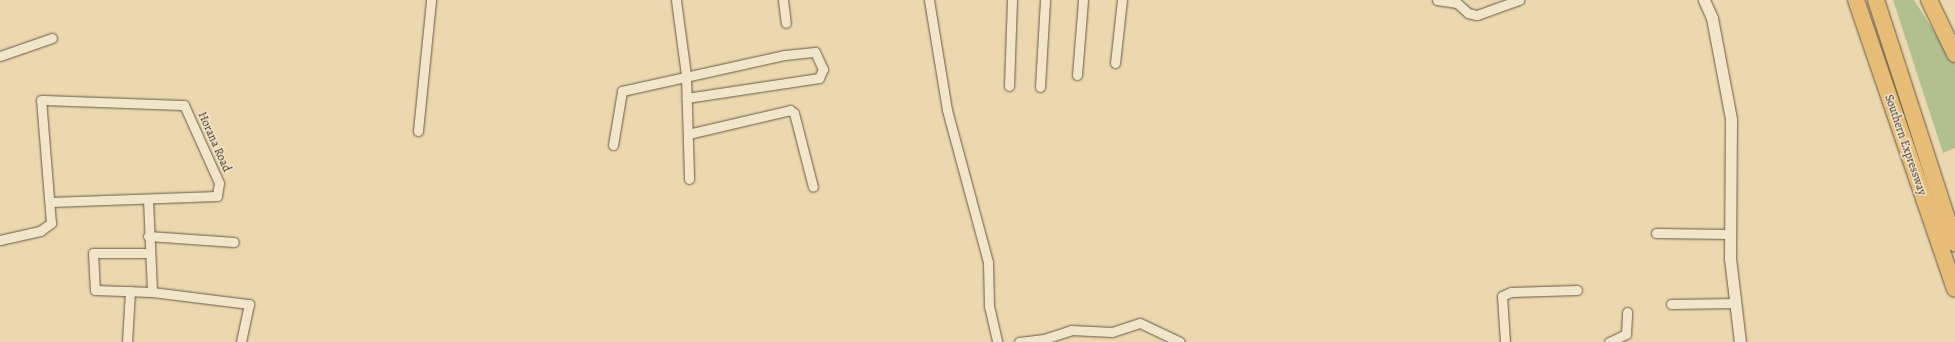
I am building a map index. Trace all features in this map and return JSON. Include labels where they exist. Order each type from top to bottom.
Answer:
[{"type":"highway","name":"Southern Expressway","points":[[1856,0],[1955,289]]},
{"type":"highway","name":"Southern Expressway","points":[[1876,0],[1955,244]]},
{"type":"highway","points":[[1929,0],[1955,54]]},
{"type":"highway","points":[[1940,0],[1955,33]]},
{"type":"street","points":[[418,131],[431,0]]},
{"type":"street","points":[[676,0],[686,75],[689,179]]},
{"type":"street","points":[[783,0],[786,23]]},
{"type":"street","points":[[929,0],[947,110],[988,262],[989,306],[997,342]]},
{"type":"street","points":[[1010,86],[1012,0]]},
{"type":"street","points":[[1040,87],[1045,0]]},
{"type":"street","points":[[1077,75],[1083,0]]},
{"type":"street","points":[[1115,63],[1122,0]]},
{"type":"street","points":[[1437,0],[1457,3],[1468,13],[1477,15],[1519,0]]},
{"type":"street","points":[[1704,0],[1712,18],[1731,119],[1730,258],[1740,342]]},
{"type":"street","points":[[0,56],[52,38]]},
{"type":"street","points":[[613,145],[622,91],[686,75],[785,55],[815,52],[823,69],[819,78],[687,98]]},
{"type":"street","name":"Horana Road","points":[[0,240],[40,231],[51,223],[41,100],[184,105],[219,183],[217,196],[50,202]]},
{"type":"street","points":[[688,134],[790,110],[794,113],[813,187]]},
{"type":"street","points":[[148,199],[148,236],[152,292]]},
{"type":"street","points":[[1656,233],[1730,234]]},
{"type":"street","points":[[148,236],[234,242]]},
{"type":"street","points":[[149,253],[93,253],[95,290],[152,292],[250,304],[241,342]]},
{"type":"street","points":[[1504,342],[1502,296],[1511,292],[1577,290]]},
{"type":"street","points":[[127,342],[130,291]]},
{"type":"street","points":[[1671,304],[1736,303]]},
{"type":"street","points":[[1609,342],[1626,334],[1627,312]]},
{"type":"street","points":[[1019,342],[1044,339],[1071,330],[1112,332],[1140,323],[1180,342]]},
{"type":"green space","points":[[1893,0],[1914,0],[1955,64],[1955,148],[1943,153]]}]
